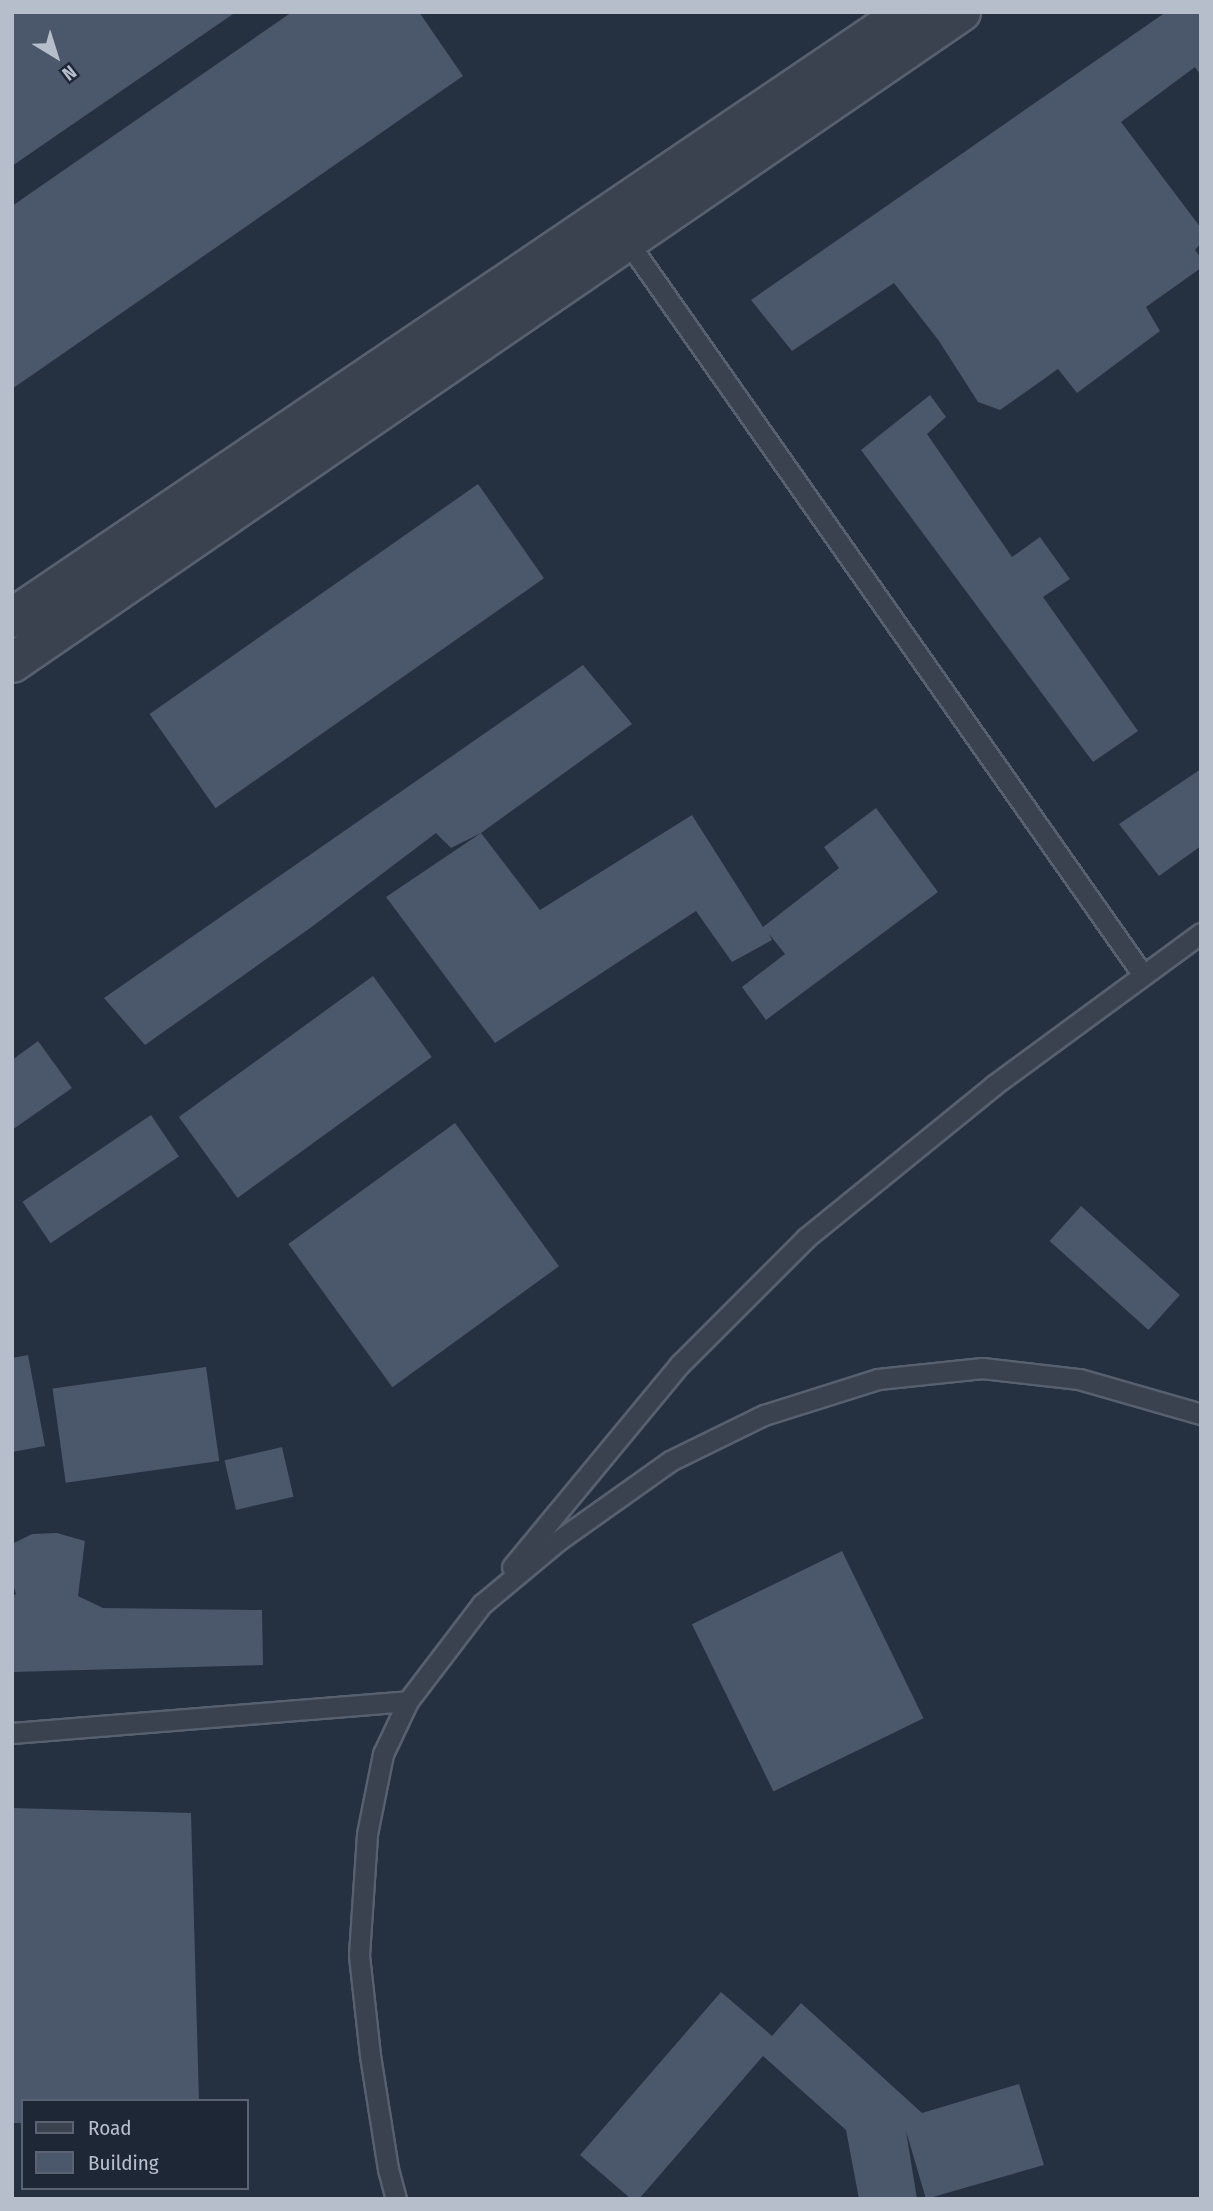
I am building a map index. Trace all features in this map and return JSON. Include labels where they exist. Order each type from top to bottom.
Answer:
[{"type":"street","points":[[12,618],[906,21],[961,12]]},
{"type":"street","points":[[12,663],[626,241],[906,21]]},
{"type":"lane","points":[[626,241],[1143,975]]},
{"type":"lane","points":[[396,2199],[388,2169],[372,2068],[359,1955],[367,1834],[383,1754],[408,1702],[482,1604],[680,1364],[806,1238],[994,1085],[1201,933]]},
{"type":"lane","points":[[482,1604],[559,1540],[670,1461],[765,1415],[878,1379],[982,1368],[1079,1379],[1201,1414]]},
{"type":"lane","points":[[12,1733],[408,1702]]},
{"type":"building","points":[[12,12],[236,12],[12,166]]},
{"type":"building","points":[[292,12],[419,12],[463,76],[12,389],[12,206]]},
{"type":"building","points":[[1166,12],[1201,12],[1201,76],[1195,67],[1121,122],[1201,228],[1201,243],[1195,250],[1201,258],[1201,268],[1146,307],[1160,331],[1077,393],[1058,369],[1000,410],[978,402],[939,341],[894,283],[792,351],[751,300]]},
{"type":"building","points":[[930,395],[946,417],[927,434],[1012,557],[1040,537],[1070,579],[1043,597],[1138,731],[1093,762],[861,450]]},
{"type":"building","points":[[478,484],[544,578],[215,808],[150,714]]},
{"type":"building","points":[[583,665],[632,724],[481,833],[451,848],[436,833],[313,926],[145,1045],[104,998]]},
{"type":"building","points":[[1201,769],[1201,846],[1159,876],[1119,824]]},
{"type":"building","points":[[876,808],[938,892],[766,1020],[742,987],[785,954],[769,934],[772,940],[732,962],[696,911],[495,1043],[386,897],[481,833],[540,910],[692,815],[763,927],[839,868],[824,847]]},
{"type":"building","points":[[373,976],[432,1057],[238,1198],[179,1117]]},
{"type":"building","points":[[38,1041],[72,1088],[12,1130],[12,1060]]},
{"type":"building","points":[[151,1115],[179,1156],[50,1243],[22,1202]]},
{"type":"building","points":[[455,1123],[559,1266],[392,1387],[288,1244]]},
{"type":"building","points":[[1081,1206],[1180,1295],[1148,1330],[1050,1241]]},
{"type":"building","points":[[28,1355],[45,1446],[12,1452],[12,1358]]},
{"type":"building","points":[[206,1367],[219,1461],[66,1483],[53,1389]]},
{"type":"building","points":[[282,1447],[293,1497],[236,1510],[225,1460]]},
{"type":"building","points":[[57,1533],[85,1541],[78,1596],[103,1608],[262,1610],[263,1665],[12,1672],[12,1596],[16,1594],[12,1582],[12,1544],[32,1534]]},
{"type":"building","points":[[842,1551],[924,1718],[773,1791],[692,1624]]},
{"type":"building","points":[[12,1808],[191,1813],[199,2099],[21,2099],[21,2123],[12,2123]]},
{"type":"building","points":[[721,1992],[772,2036],[801,2003],[922,2113],[1019,2084],[1044,2165],[926,2199],[906,2131],[917,2199],[859,2199],[846,2130],[763,2056],[639,2199],[631,2199],[580,2155]]}]
